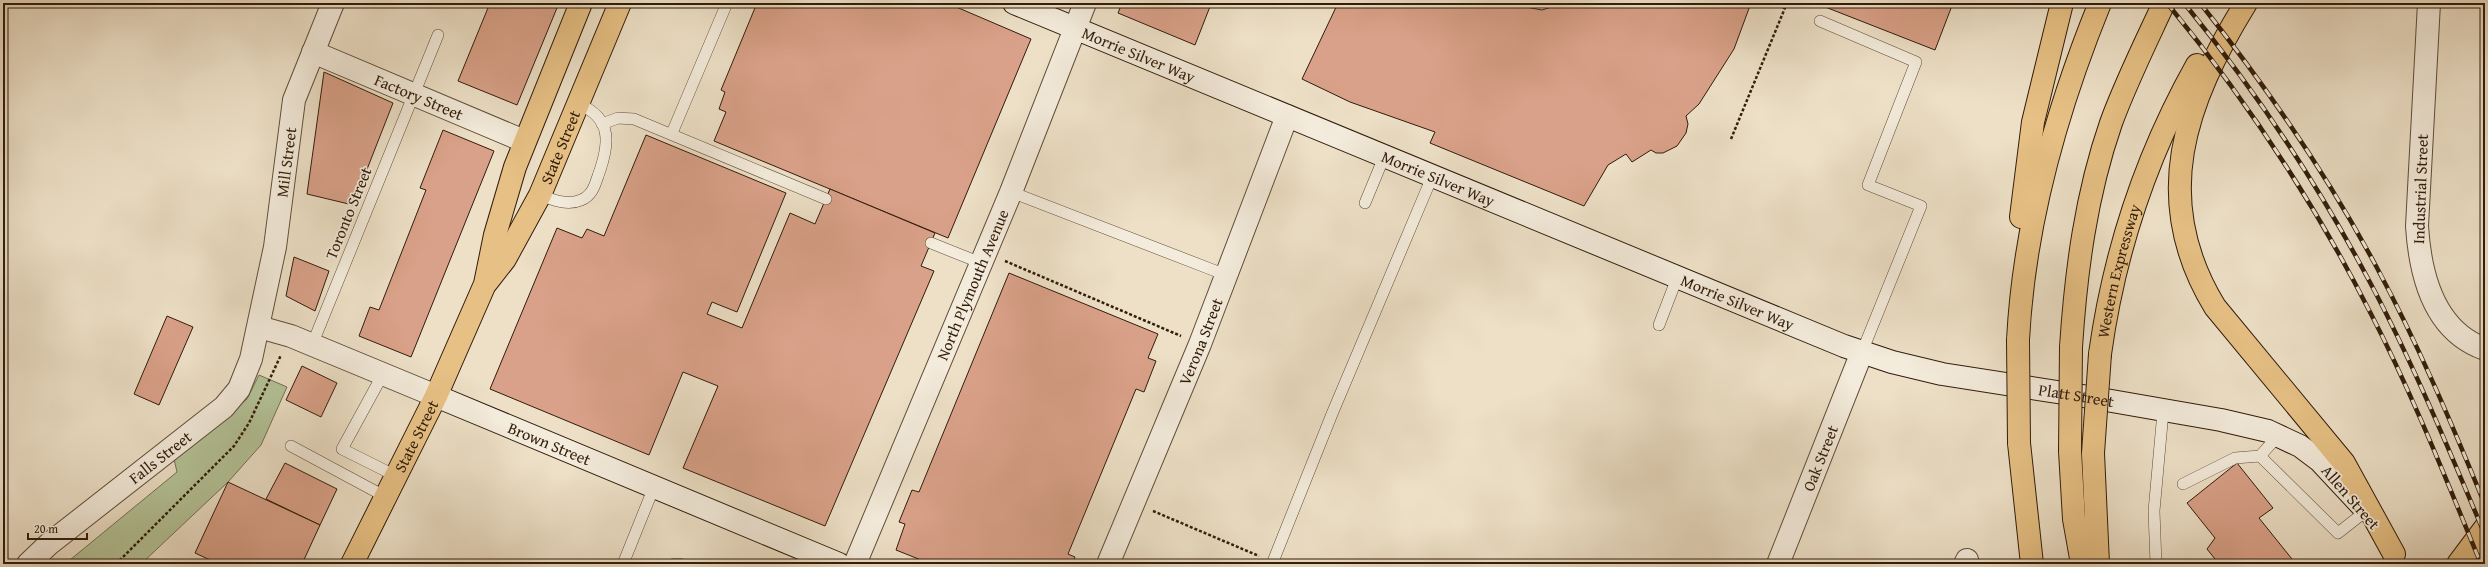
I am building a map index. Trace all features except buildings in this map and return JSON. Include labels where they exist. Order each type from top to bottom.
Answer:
[{"type":"main road","name":"State Street","points":[[352,564],[436,396],[485,284],[495,235],[524,141],[581,3]]},
{"type":"main road","name":"State Street","points":[[485,284],[505,259],[540,194],[620,3]]},
{"type":"main road","points":[[2032,564],[2019,443],[2019,246],[2028,156],[2041,86],[2062,3]]},
{"type":"main road","points":[[2018,340],[2024,267],[2038,197],[2061,111],[2100,3]]},
{"type":"main road","points":[[2082,564],[2074,519],[2070,451],[2072,347],[2079,260],[2091,192],[2100,158],[2124,90],[2164,3]]},
{"type":"main road","name":"Western Expressway","points":[[2098,564],[2093,453],[2100,354],[2117,265],[2149,165],[2163,132],[2195,69],[2237,3]]},
{"type":"main road","points":[[2246,3],[2206,77],[2186,130],[2181,163],[2180,192],[2182,220],[2190,252],[2200,280],[2215,307],[2344,463],[2397,559]]},
{"type":"main road","points":[[2458,564],[2485,528]]},
{"type":"street","name":"Mill Street","points":[[259,326],[278,233],[292,110],[333,3]]},
{"type":"street","name":"Morrie Silver Way","points":[[1014,3],[1824,339],[1862,352]]},
{"type":"street","name":"North Plymouth Avenue","points":[[855,564],[1011,192],[1085,3]]},
{"type":"street","name":"Industrial Street","points":[[2429,3],[2417,226],[2419,257],[2427,287],[2441,314],[2456,332],[2474,345],[2485,348]]},
{"type":"street","name":"Factory Street","points":[[313,52],[524,141]]},
{"type":"street","name":"Verona Street","points":[[1108,564],[1200,344],[1287,116]]},
{"type":"street","name":"Brown Street","points":[[259,326],[312,344],[839,564]]},
{"type":"street","name":"Falls Street","points":[[28,564],[49,544],[230,402],[239,389],[247,371],[259,326]]},
{"type":"street","name":"Platt Street","points":[[1862,352],[1942,374],[2045,389],[2163,412],[2221,420],[2256,428],[2284,438]]},
{"type":"street","name":"Oak Street","points":[[1779,564],[1862,352]]},
{"type":"street","name":"Allen Street","points":[[2284,438],[2309,452],[2328,468],[2366,511],[2397,559]]},
{"type":"lane","points":[[672,134],[727,3]]},
{"type":"lane","points":[[1820,22],[1916,62],[1868,185],[1921,206],[1862,352]]},
{"type":"lane","name":"Toronto Street","points":[[312,344],[438,35]]},
{"type":"lane","points":[[540,194],[554,201],[568,202],[581,201],[591,193],[607,149],[606,136],[602,124],[591,110],[578,104]]},
{"type":"lane","points":[[602,124],[618,118],[629,117],[826,199]]},
{"type":"lane","points":[[1365,203],[1384,157]]},
{"type":"lane","points":[[1272,563],[1332,414],[1432,177]]},
{"type":"lane","points":[[1011,192],[1226,275]]},
{"type":"lane","points":[[931,243],[983,258]]},
{"type":"lane","points":[[1659,325],[1677,278]]},
{"type":"lane","points":[[382,374],[342,449],[396,476]]},
{"type":"lane","points":[[2156,564],[2154,512],[2163,412]]},
{"type":"lane","points":[[2183,484],[2235,458],[2260,456],[2284,438]]},
{"type":"lane","points":[[291,446],[386,497]]},
{"type":"lane","points":[[2260,456],[2338,533],[2366,511]]},
{"type":"lane","points":[[622,564],[654,487]]},
{"type":"lane","points":[[674,564],[680,564]]},
{"type":"path","points":[[1773,3],[1784,8]]},
{"type":"path","points":[[1731,139],[1787,3]]},
{"type":"path","points":[[983,258],[1200,344]]},
{"type":"path","points":[[116,564],[234,446],[249,423],[281,355]]},
{"type":"path","points":[[1134,503],[1272,563]]},
{"type":"green space","points":[[259,375],[287,387],[261,445],[228,482],[141,564],[65,564],[177,472],[174,459],[247,399]]},
{"type":"railway","points":[[2167,3],[2196,39],[2251,114],[2277,152],[2326,231],[2370,312],[2400,374],[2442,468],[2481,564]]},
{"type":"railway","points":[[2184,3],[2211,36],[2286,141],[2353,250],[2418,379],[2485,535]]},
{"type":"railway","points":[[2200,3],[2272,98],[2316,164],[2357,231],[2391,295],[2420,355],[2447,414],[2485,505]]}]
